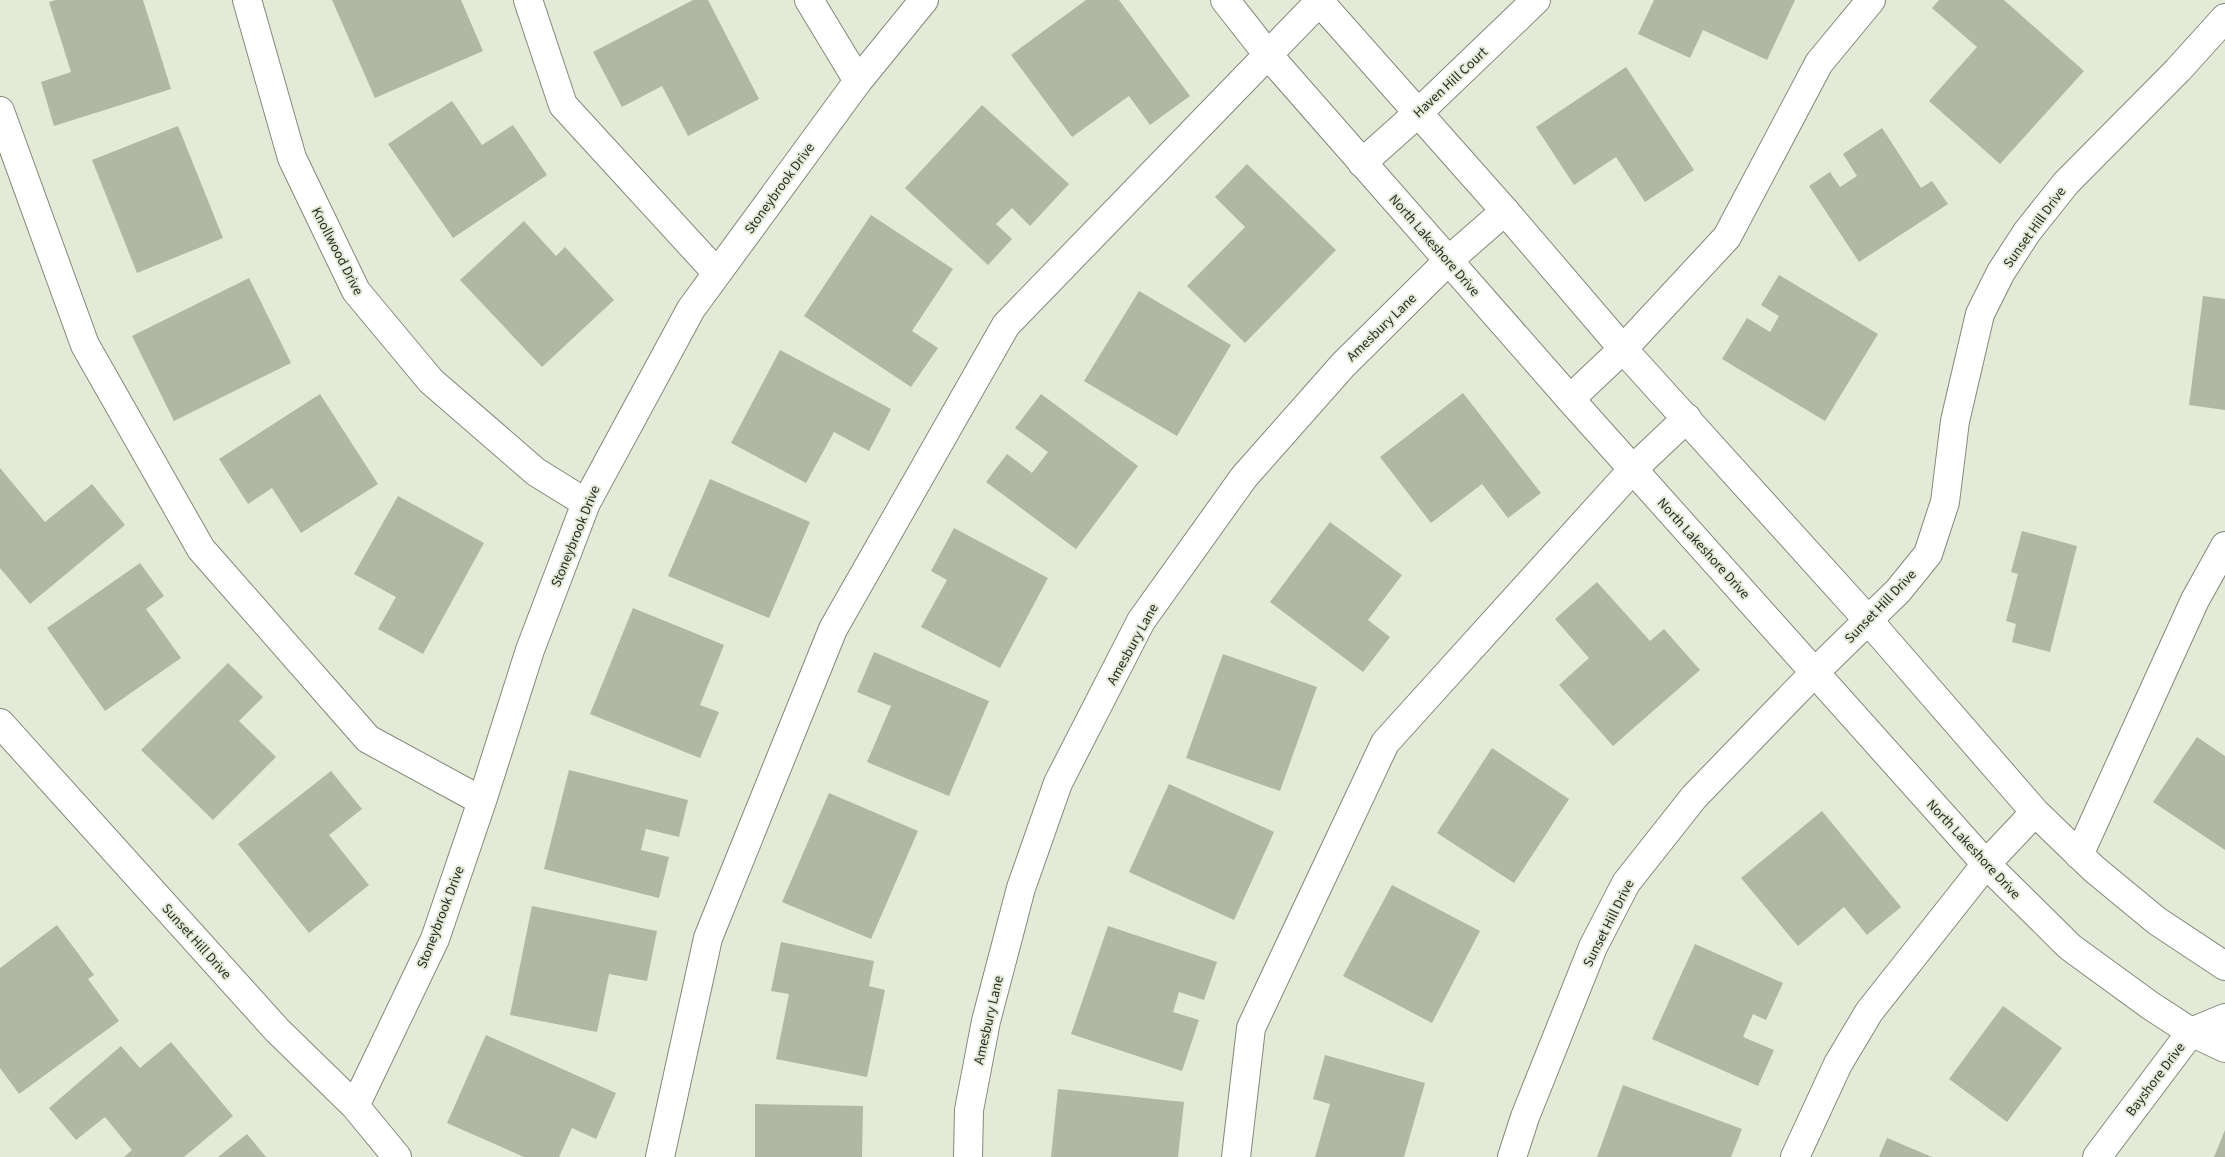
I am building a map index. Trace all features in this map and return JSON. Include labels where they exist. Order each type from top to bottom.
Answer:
[{"type":"street","name":"Knollwood Drive","points":[[247,0],[292,158],[356,291],[431,381],[536,472],[586,503]]},
{"type":"street","points":[[528,0],[563,105],[718,273]]},
{"type":"street","points":[[809,0],[858,81]]},
{"type":"street","name":"Stoneybrook Drive","points":[[355,1106],[435,939],[482,801],[530,650],[586,503],[691,309],[858,81],[924,0]]},
{"type":"street","name":"North Lakeshore Drive","points":[[1225,0],[1269,56],[1570,399],[1986,864],[2070,947],[2191,1032],[2225,1048]]},
{"type":"street","name":"Haven Hill Court","points":[[1362,162],[1418,113],[1536,0]]},
{"type":"street","points":[[1570,399],[1623,348],[1727,237],[1819,63],[1871,0]]},
{"type":"street","points":[[660,1157],[708,938],[833,629],[1006,325],[1269,56],[1319,1],[1623,348],[1868,620],[2035,812],[2094,869],[2157,921],[2225,966]]},
{"type":"street","name":"Sunset Hill Drive","points":[[1512,1157],[1525,1117],[1593,947],[1626,884],[1694,797],[1814,672],[1898,591],[1928,554],[1945,502],[1955,421],[1980,314],[2001,272],[2027,232],[2066,183],[2178,70],[2225,18]]},
{"type":"street","points":[[0,111],[85,345],[201,549],[368,739],[482,801]]},
{"type":"street","name":"Amesbury Lane","points":[[968,1157],[969,1110],[986,1021],[1021,888],[1058,783],[1141,622],[1244,477],[1343,365],[1449,260],[1505,212]]},
{"type":"street","points":[[1236,1157],[1250,1028],[1385,743],[1633,469],[1687,418]]},
{"type":"street","points":[[2079,855],[2195,600],[2225,546]]},
{"type":"street","name":"Sunset Hill Drive","points":[[0,723],[277,1030],[355,1106],[396,1157]]},
{"type":"street","points":[[1795,1157],[1800,1142],[1838,1064],[1869,1012],[1986,864],[2035,812]]},
{"type":"street","name":"Bayshore Drive","points":[[2097,1157],[2191,1032],[2225,1018]]},
{"type":"building","points":[[56,0],[143,0],[171,89],[54,126],[41,82],[71,72],[49,2]]},
{"type":"building","points":[[332,0],[461,0],[483,51],[375,98]]},
{"type":"building","points":[[693,0],[708,0],[759,99],[688,136],[662,86],[622,107],[593,52]]},
{"type":"building","points":[[1086,0],[1119,0],[1190,96],[1150,125],[1129,96],[1072,137],[1011,55]]},
{"type":"building","points":[[1654,0],[1795,0],[1767,60],[1703,30],[1690,58],[1638,34]]},
{"type":"building","points":[[1939,0],[2004,0],[2084,71],[2000,164],[1929,101],[1977,47],[1932,8]]},
{"type":"building","points":[[1626,67],[1694,170],[1645,202],[1616,157],[1574,185],[1536,127]]},
{"type":"building","points":[[452,101],[482,145],[513,125],[547,175],[453,238],[388,144]]},
{"type":"building","points":[[982,105],[1069,184],[1030,226],[1012,208],[996,224],[1012,239],[988,265],[905,188]]},
{"type":"building","points":[[178,126],[223,238],[137,273],[92,160]]},
{"type":"building","points":[[1882,128],[1921,188],[1932,181],[1948,204],[1859,262],[1809,186],[1830,172],[1840,187],[1857,176],[1843,154]]},
{"type":"building","points":[[1247,164],[1336,250],[1245,343],[1187,286],[1245,227],[1215,197]]},
{"type":"building","points":[[871,215],[953,269],[912,331],[938,348],[911,387],[804,316]]},
{"type":"building","points":[[524,221],[556,256],[565,247],[614,300],[542,367],[460,280]]},
{"type":"building","points":[[1779,275],[1878,334],[1825,421],[1722,359],[1747,318],[1770,332],[1779,316],[1761,305]]},
{"type":"building","points":[[249,278],[291,363],[174,421],[132,336]]},
{"type":"building","points":[[1139,291],[1231,345],[1177,436],[1084,381]]},
{"type":"building","points":[[2203,296],[2225,299],[2225,410],[2189,405]]},
{"type":"building","points":[[780,350],[891,409],[869,451],[834,432],[806,483],[731,443]]},
{"type":"building","points":[[1463,393],[1541,493],[1508,518],[1482,484],[1431,523],[1380,457]]},
{"type":"building","points":[[320,394],[378,484],[301,533],[272,488],[248,504],[219,459]]},
{"type":"building","points":[[1041,394],[1138,466],[1076,549],[986,482],[1007,454],[1032,473],[1048,452],[1015,428]]},
{"type":"building","points":[[0,468],[45,522],[92,484],[125,525],[30,604],[0,568]]},
{"type":"building","points":[[710,479],[810,522],[769,618],[668,576]]},
{"type":"building","points":[[398,496],[484,543],[423,654],[378,629],[396,597],[354,574]]},
{"type":"building","points":[[1330,522],[1402,575],[1368,620],[1390,637],[1363,672],[1270,602]]},
{"type":"building","points":[[954,528],[1048,578],[1000,668],[921,627],[947,580],[931,571]]},
{"type":"building","points":[[2022,531],[2077,546],[2050,652],[2012,642],[2016,624],[2006,621],[2018,574],[2011,572]]},
{"type":"building","points":[[140,563],[164,596],[146,609],[181,658],[105,711],[47,628]]},
{"type":"building","points":[[1597,582],[1650,641],[1664,629],[1700,670],[1613,746],[1559,685],[1589,658],[1555,619]]},
{"type":"building","points":[[633,608],[724,645],[700,705],[719,712],[700,758],[590,714]]},
{"type":"building","points":[[874,652],[989,701],[949,796],[867,762],[891,706],[857,692]]},
{"type":"building","points":[[1223,654],[1317,687],[1280,791],[1186,758]]},
{"type":"building","points":[[228,663],[263,697],[239,721],[276,757],[213,820],[141,750]]},
{"type":"building","points":[[2197,737],[2225,756],[2225,850],[2153,802]]},
{"type":"building","points":[[1492,748],[1569,799],[1514,883],[1437,833]]},
{"type":"building","points":[[569,770],[688,800],[679,837],[646,829],[641,850],[669,857],[659,898],[544,869]]},
{"type":"building","points":[[331,771],[362,809],[329,835],[369,885],[309,933],[238,844]]},
{"type":"building","points":[[1169,784],[1274,832],[1234,920],[1129,872]]},
{"type":"building","points":[[829,793],[918,831],[871,939],[782,902]]},
{"type":"building","points":[[1822,811],[1901,907],[1867,935],[1844,907],[1798,946],[1741,878]]},
{"type":"building","points":[[1392,885],[1480,931],[1432,1023],[1343,976]]},
{"type":"building","points":[[532,906],[657,931],[647,981],[609,974],[597,1032],[510,1015]]},
{"type":"building","points":[[57,925],[94,975],[88,979],[119,1021],[19,1094],[0,1068],[0,968]]},
{"type":"building","points":[[1108,926],[1217,962],[1204,1000],[1179,992],[1173,1012],[1199,1020],[1182,1071],[1071,1034]]},
{"type":"building","points":[[781,942],[874,961],[869,986],[885,990],[867,1077],[776,1059],[789,994],[771,991]]},
{"type":"building","points":[[1695,944],[1783,983],[1766,1020],[1753,1014],[1743,1037],[1774,1050],[1758,1086],[1652,1039]]},
{"type":"building","points":[[2003,1006],[2062,1048],[2007,1122],[1949,1079]]},
{"type":"building","points":[[486,1035],[616,1093],[596,1139],[572,1128],[559,1157],[524,1157],[447,1123]]},
{"type":"building","points":[[171,1042],[233,1116],[184,1157],[124,1157],[132,1150],[105,1117],[76,1140],[49,1108],[121,1046],[140,1068]]},
{"type":"building","points":[[1325,1055],[1425,1083],[1404,1157],[1315,1157],[1330,1104],[1313,1099]]},
{"type":"building","points":[[1623,1085],[1742,1129],[1731,1157],[1597,1157]]},
{"type":"building","points":[[1058,1089],[1184,1102],[1178,1157],[1051,1157]]},
{"type":"building","points":[[755,1104],[863,1106],[862,1157],[755,1157]]},
{"type":"building","points":[[2225,1130],[2225,1157],[2214,1157]]},
{"type":"building","points":[[247,1134],[266,1157],[218,1157]]},
{"type":"building","points":[[1887,1138],[1932,1157],[1879,1157]]}]
